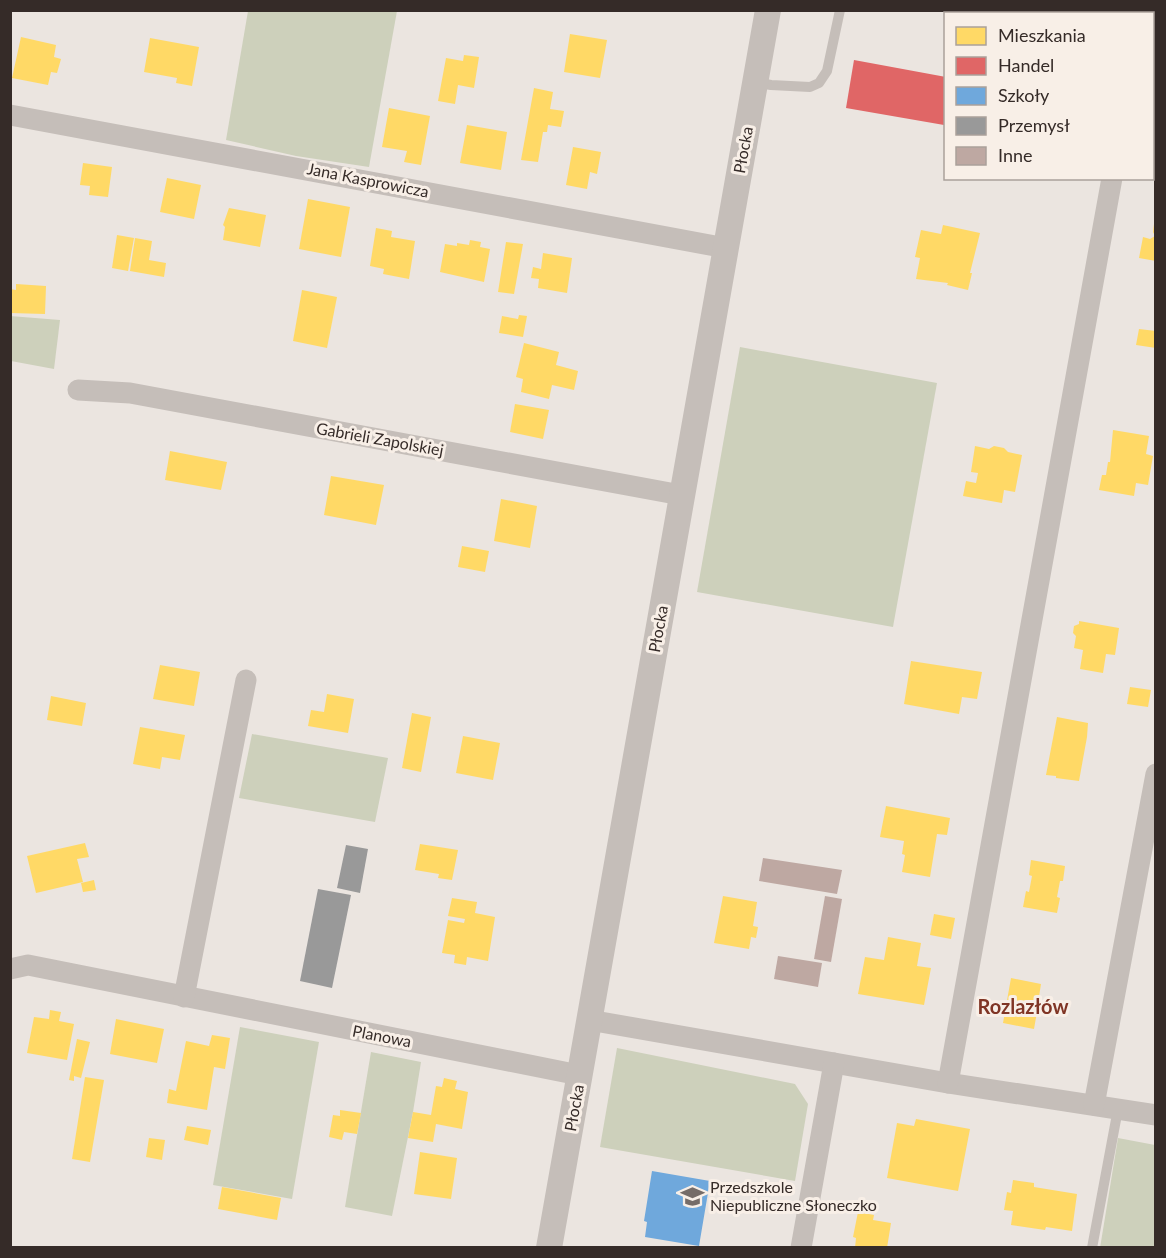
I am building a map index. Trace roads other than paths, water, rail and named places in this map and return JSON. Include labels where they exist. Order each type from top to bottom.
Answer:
[{"type":"street","name":"Płocka","points":[[549,1248],[768,10]]},
{"type":"street","name":"Jana Kasprowicza","points":[[10,115],[726,248]]},
{"type":"street","points":[[948,1083],[1112,180]]},
{"type":"street","name":"Gabrieli Zapolskiej","points":[[78,390],[130,393],[681,495]]},
{"type":"street","points":[[184,998],[246,680]]},
{"type":"street","points":[[1094,1105],[1155,774]]},
{"type":"street","name":"Planowa","points":[[10,969],[28,965],[184,998],[579,1075]]},
{"type":"street","points":[[589,1020],[948,1083],[1155,1115]]},
{"type":"street","points":[[801,1248],[834,1063]]},
{"type":"lane","points":[[755,81],[771,85],[810,87],[819,83],[827,71],[840,10]]},
{"type":"lane","points":[[1092,1248],[1118,1109]]},
{"type":"place","name":"Przedszkole Niepubliczne Słoneczko","points":[[692,1196]]},
{"type":"district","name":"Rozlazłów","points":[[1023,1007]]}]
